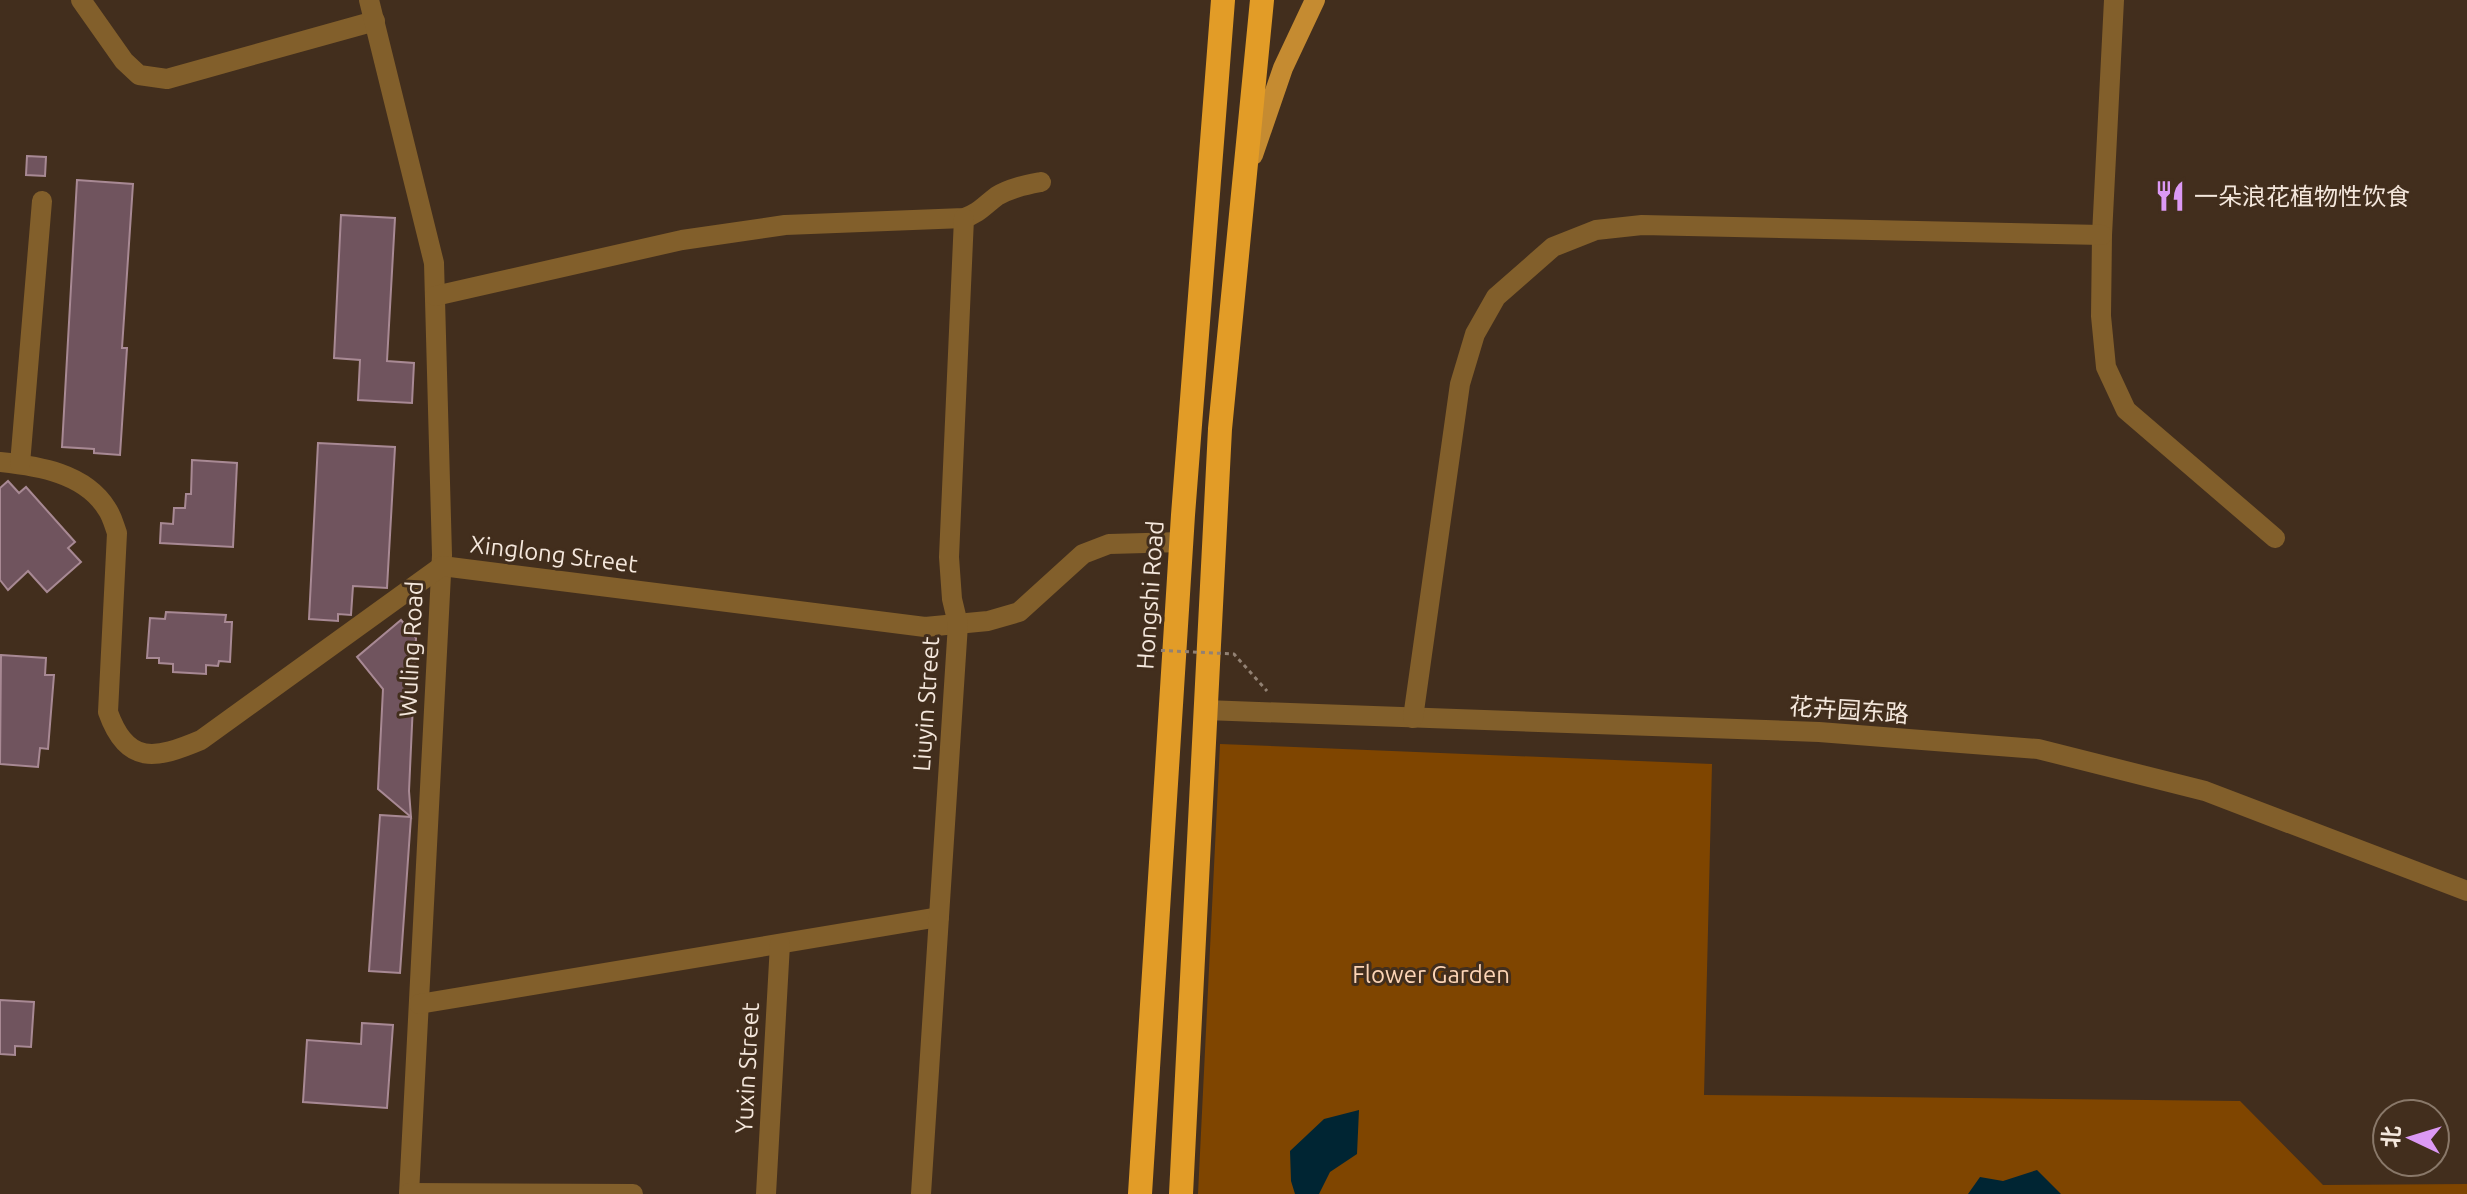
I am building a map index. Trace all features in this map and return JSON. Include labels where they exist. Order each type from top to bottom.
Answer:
[{"type":"highway","name":"Hongshi Road","points":[[1140,1194],[1182,542],[1223,0]]},
{"type":"highway","points":[[1181,1194],[1220,429],[1262,0]]},
{"type":"main road","points":[[1246,174],[1283,68],[1315,0]]},
{"type":"street","points":[[81,0],[124,61],[139,75],[167,79],[375,21]]},
{"type":"street","name":"Wuling Road","points":[[369,0],[434,263],[442,566],[409,1193]]},
{"type":"street","points":[[2114,0],[2102,235],[2101,316],[2106,367],[2126,410],[2275,538]]},
{"type":"street","points":[[435,296],[682,240],[785,225],[964,218],[975,215],[997,196],[1016,187],[1041,182]]},
{"type":"street","points":[[10,463],[42,201]]},
{"type":"street","name":"Liuyin Street","points":[[921,1193],[958,624],[952,599],[949,557],[964,218]]},
{"type":"street","points":[[1413,718],[1460,384],[1475,334],[1496,297],[1553,247],[1596,230],[1642,225],[2102,235]]},
{"type":"street","name":"Xinglong Street","points":[[10,463],[36,466],[64,475],[90,489],[108,509],[117,533],[108,712],[115,731],[127,747],[147,754],[169,754],[201,740],[442,566],[925,627],[988,621],[1019,612],[1083,554],[1109,544],[1182,542]]},
{"type":"street","name":"花卉园东路","points":[[1205,710],[1819,732],[2038,749],[2205,791],[2467,891]]},
{"type":"street","points":[[419,1004],[939,917]]},
{"type":"street","name":"Yuxin Street","points":[[766,1194],[780,944]]},
{"type":"street","points":[[409,1193],[633,1194]]},
{"type":"path","points":[[1153,650],[1234,654],[1267,691]]},
{"type":"green space","name":"Flower Garden","points":[[1220,744],[1712,764],[1704,1095],[2240,1101],[2323,1185],[2467,1184],[2467,1194],[1198,1194]]},
{"type":"water","points":[[1359,1110],[1357,1154],[1330,1172],[1319,1194],[1295,1194],[1291,1181],[1290,1151],[1324,1119]]},
{"type":"water","points":[[2037,1170],[2061,1194],[1968,1194],[1980,1177],[2003,1181]]},
{"type":"building","points":[[27,156],[46,157],[45,176],[26,175]]},
{"type":"building","points":[[77,180],[133,184],[122,348],[127,348],[120,455],[62,447]]},
{"type":"building","points":[[341,215],[395,218],[387,361],[414,363],[412,403],[358,400],[360,360],[334,358]]},
{"type":"building","points":[[318,443],[395,447],[387,588],[353,586],[351,615],[338,614],[338,621],[309,619]]},
{"type":"building","points":[[192,460],[237,463],[233,547],[160,543],[161,523],[173,524],[174,508],[185,508],[186,494],[191,494]]},
{"type":"building","points":[[8,481],[19,493],[26,487],[75,542],[68,548],[81,562],[47,592],[28,571],[8,590],[0,580],[0,488]]},
{"type":"building","points":[[166,612],[226,615],[225,622],[232,622],[230,662],[219,661],[218,666],[206,665],[206,674],[173,672],[173,664],[159,663],[159,658],[147,658],[150,618],[165,619]]},
{"type":"building","points":[[401,620],[416,638],[409,791],[411,817],[378,789],[383,689],[357,657]]},
{"type":"building","points":[[1,655],[46,658],[45,675],[54,675],[48,749],[40,748],[38,767],[0,764]]},
{"type":"building","points":[[380,815],[411,817],[400,973],[369,971]]},
{"type":"building","points":[[0,1000],[34,1002],[31,1047],[15,1046],[15,1055],[0,1054]]},
{"type":"building","points":[[362,1023],[393,1025],[387,1108],[303,1102],[307,1040],[361,1044]]},
{"type":"place","name":"一朵浪花植物性饮食","points":[[2170,196]]}]
